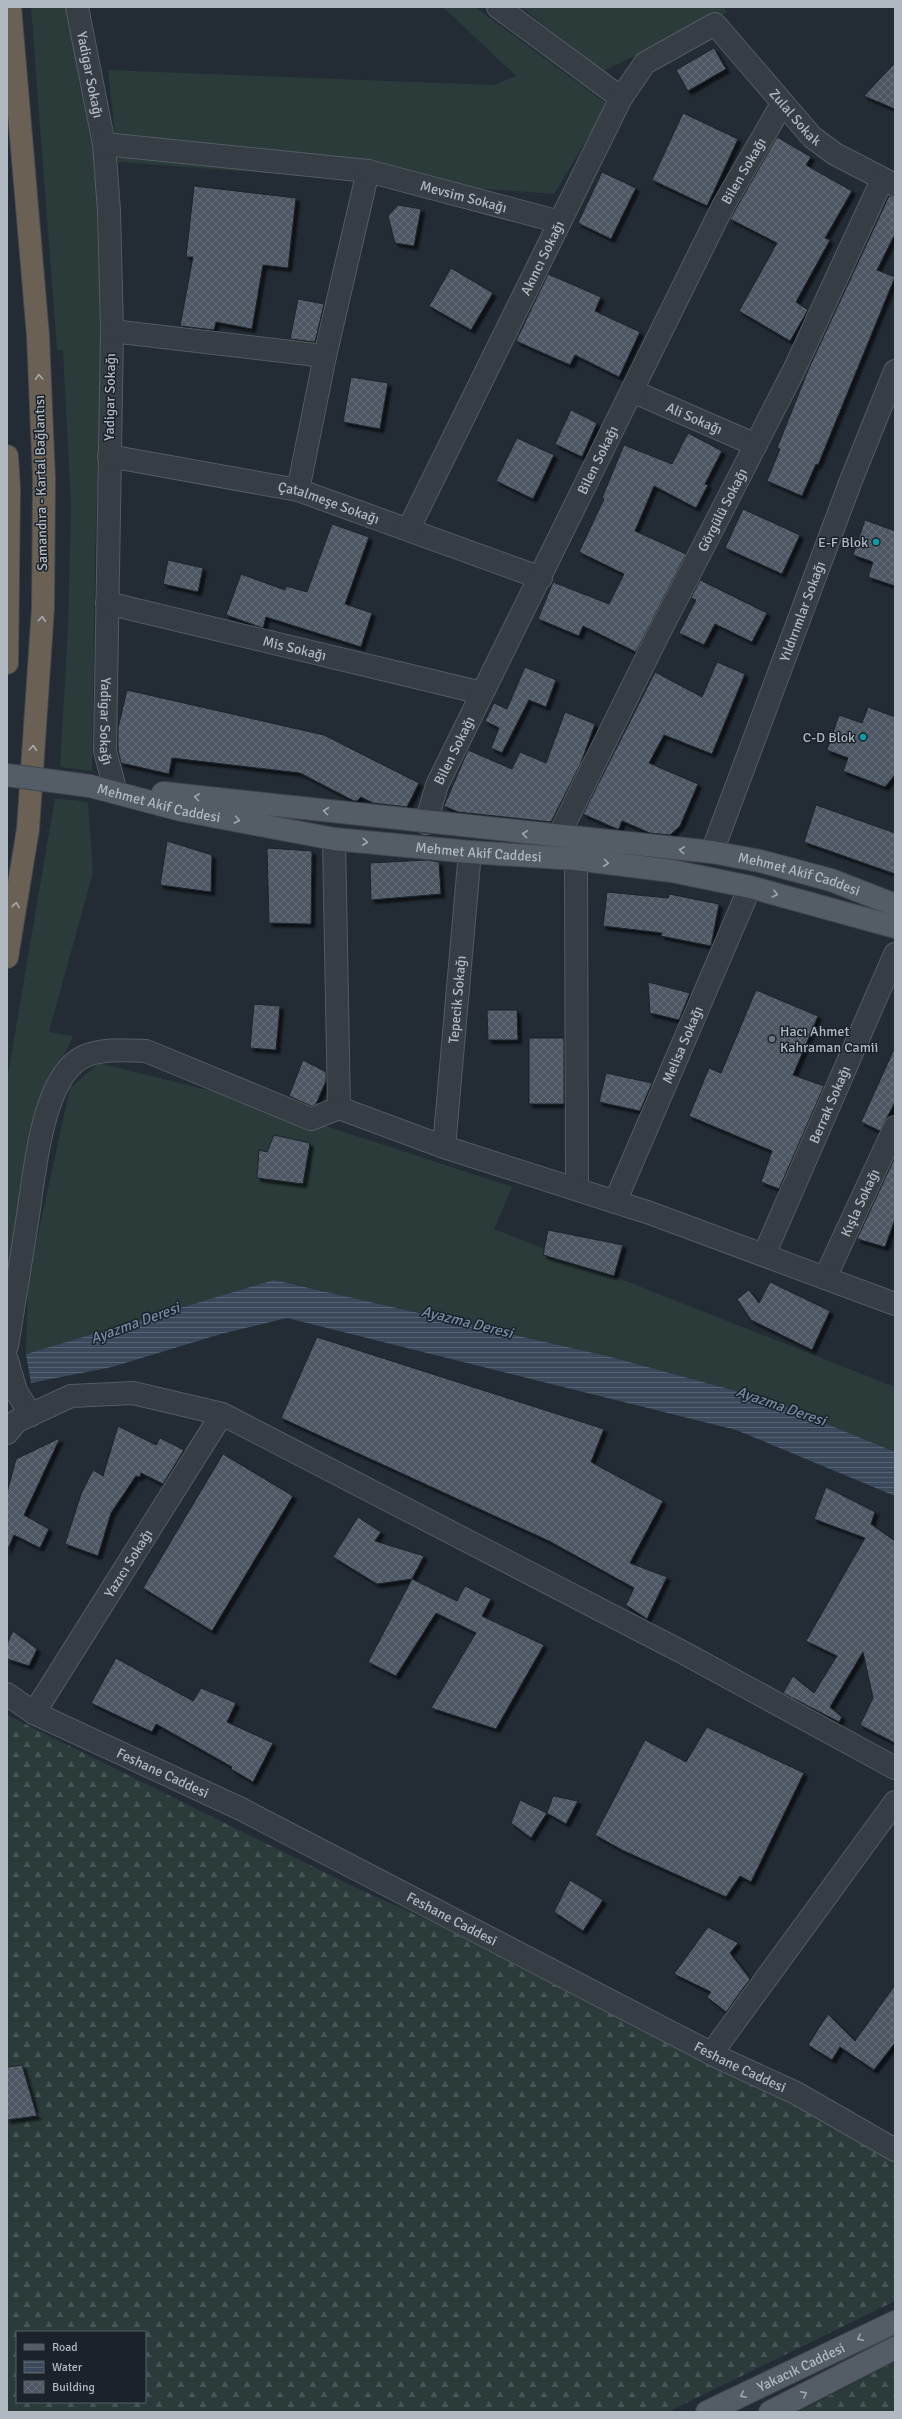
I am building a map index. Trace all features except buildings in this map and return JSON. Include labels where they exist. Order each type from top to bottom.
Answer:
[{"type":"highway","name":"Samandıra - Kartal Bağlantısı","points":[[7,957],[28,829],[43,608],[44,479],[38,336],[10,7]]},
{"type":"highway","points":[[7,456],[9,490],[7,663]]},
{"type":"main road","points":[[7,775],[90,786]]},
{"type":"main road","name":"Mehmet Akif Caddesi","points":[[90,786],[426,823],[712,852],[760,861],[831,880],[895,905]]},
{"type":"main road","name":"Mehmet Akif Caddesi","points":[[90,786],[182,810],[334,838],[470,852],[576,859],[672,871],[750,887],[895,927]]},
{"type":"main road","name":"Mehmet Akif Caddesi","points":[[558,837],[576,859]]},
{"type":"main road","name":"Yakacık Caddesi","points":[[707,2412],[895,2322]]},
{"type":"main road","name":"Yakacık Caddesi","points":[[770,2412],[895,2348]]},
{"type":"street","name":"Yadigar Sokağı","points":[[77,7],[104,144],[112,331],[104,751],[115,789]]},
{"type":"street","points":[[498,7],[621,98]]},
{"type":"street","name":"Akıncı Sokağı","points":[[409,528],[621,98],[645,63],[715,24]]},
{"type":"street","name":"Zulal Sokak","points":[[715,24],[782,104],[812,137],[835,154],[889,182]]},
{"type":"street","name":"Bilen Sokağı","points":[[426,823],[437,785],[723,206],[782,104]]},
{"type":"street","name":"Mevsim Sokağı","points":[[104,144],[368,171],[560,222]]},
{"type":"street","points":[[298,490],[325,356],[368,171]]},
{"type":"street","name":"Görgülü Sokağı","points":[[558,837],[659,633],[889,182]]},
{"type":"street","points":[[112,331],[325,356]]},
{"type":"street","name":"Yıldırımlar Sokağı","points":[[712,852],[850,483],[895,371]]},
{"type":"street","name":"Ali Sokağı","points":[[632,391],[756,445]]},
{"type":"street","name":"Çatalmeşe Sokağı","points":[[109,456],[298,490],[409,528],[540,578]]},
{"type":"street","name":"Mis Sokağı","points":[[107,603],[482,693]]},
{"type":"street","points":[[334,838],[339,1108]]},
{"type":"street","name":"Tepecik Sokağı","points":[[444,1146],[470,852]]},
{"type":"street","points":[[576,859],[577,1189]]},
{"type":"street","name":"Melisa Sokağı","points":[[615,1202],[750,887]]},
{"type":"street","name":"Berrak Sokağı","points":[[764,1255],[895,954]]},
{"type":"street","points":[[7,1346],[42,1130],[59,1081],[73,1063],[86,1055],[118,1050],[146,1051],[311,1119],[339,1108],[444,1146],[615,1202],[764,1255],[895,1304]]},
{"type":"street","name":"Kışla Sokağı","points":[[825,1278],[895,1127]]},
{"type":"street","points":[[7,1360],[16,1391],[31,1415]]},
{"type":"street","points":[[7,1432],[17,1421],[71,1396],[133,1393],[222,1414],[684,1653],[895,1768]]},
{"type":"street","name":"Yazıcı Sokağı","points":[[34,1713],[222,1414]]},
{"type":"street","name":"Feshane Caddesi","points":[[7,1694],[34,1713],[239,1808],[711,2054],[796,2093],[895,2150]]},
{"type":"street","points":[[711,2054],[895,1802]]},
{"type":"green space","points":[[31,7],[68,7],[95,147],[101,359],[95,558],[92,771],[60,767],[68,629],[71,507],[63,350],[57,350]]},
{"type":"green space","points":[[443,7],[475,7],[608,105],[554,194],[118,162],[108,70],[494,85],[516,76]]},
{"type":"green space","points":[[521,7],[723,7],[728,12],[603,71]]},
{"type":"green space","points":[[55,798],[88,802],[93,872],[49,1032],[73,1036],[38,1110],[7,1289],[7,1080]]},
{"type":"green space","points":[[99,1063],[240,1098],[512,1187],[494,1229],[895,1387],[895,1452],[766,1399],[607,1356],[274,1280],[26,1354],[28,1280],[70,1088]]},
{"type":"green space","points":[[7,1715],[346,1883],[645,2019],[895,2159],[895,2301],[668,2412],[7,2412]]},
{"type":"green space","points":[[895,2362],[895,2412],[798,2412]]},
{"type":"water","name":"Ayazma Deresi","points":[[274,1280],[607,1356],[766,1399],[895,1452],[895,1496],[736,1430],[287,1318],[221,1334],[112,1367],[31,1383],[26,1354]]},
{"type":"place","name":"E-F Blok","points":[[876,542]]},
{"type":"place","name":"C-D Blok","points":[[863,737]]},
{"type":"place","name":"Hacı Ahmet Kahraman Camii","points":[[772,1039]]}]
